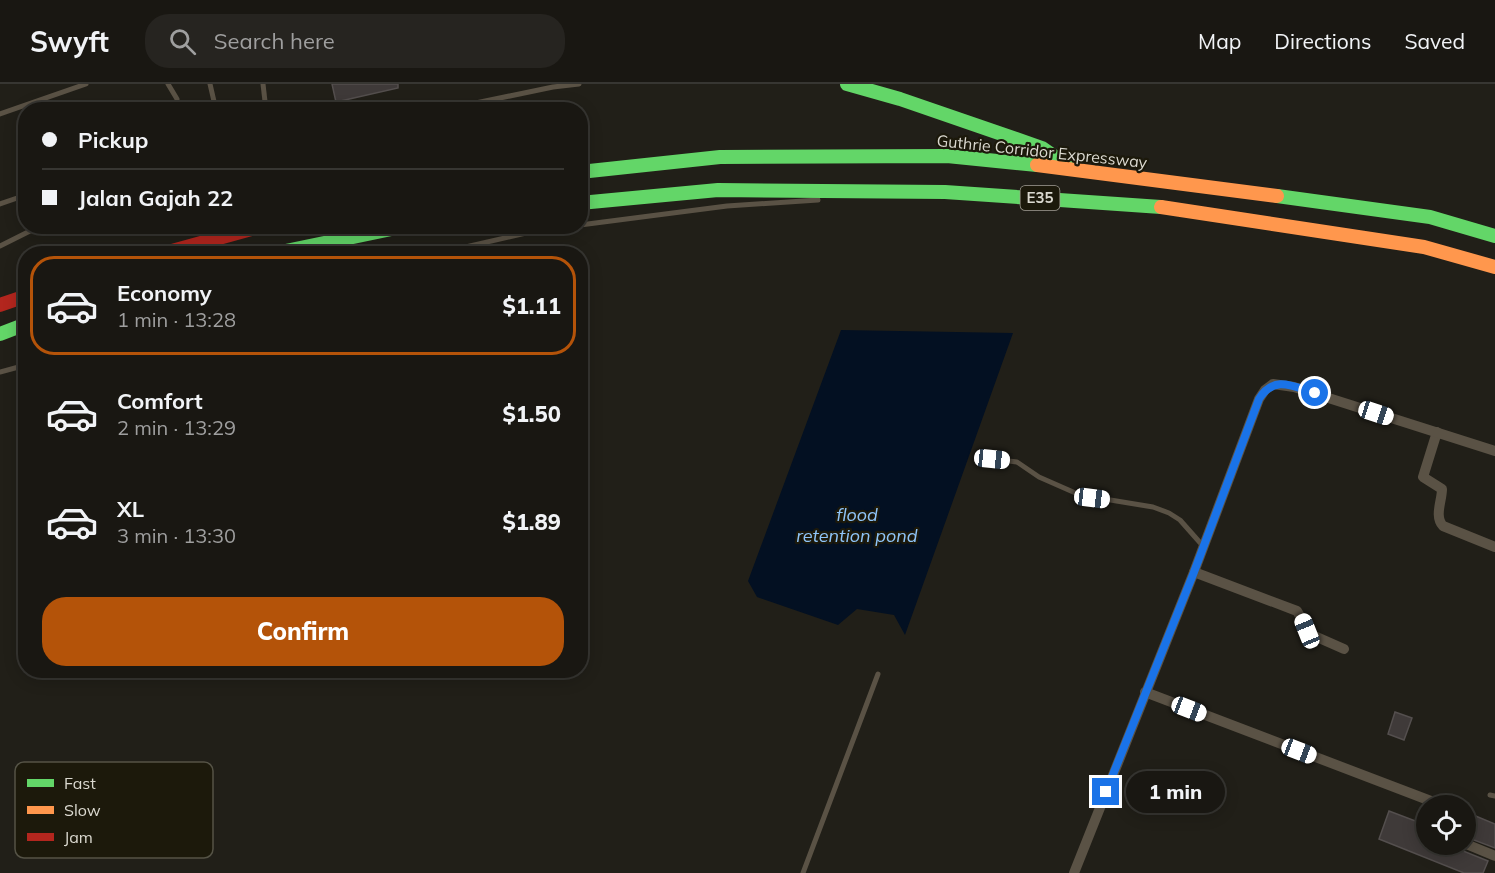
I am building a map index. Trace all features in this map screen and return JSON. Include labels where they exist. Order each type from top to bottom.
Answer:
[{"type":"highway","points":[[847,84],[900,99],[1042,148],[1071,168]]},
{"type":"highway","name":"Guthrie Corridor Expressway","points":[[588,171],[720,157],[947,156],[1071,168],[1430,217],[1495,236]]},
{"type":"highway","name":"E35","points":[[588,202],[718,190],[945,192],[1149,205],[1424,247],[1495,267]]},
{"type":"highway","points":[[190,246],[233,234]]},
{"type":"highway","points":[[310,246],[367,234]]},
{"type":"highway","points":[[0,305],[18,299]]},
{"type":"highway","points":[[0,334],[18,327]]},
{"type":"street","points":[[1074,873],[1194,572],[1259,399],[1265,390],[1273,384],[1294,387],[1495,451]]},
{"type":"street","points":[[1437,432],[1423,477],[1442,489],[1439,521],[1443,526],[1495,547]]},
{"type":"street","points":[[1194,572],[1297,611],[1310,634],[1344,649]]},
{"type":"street","points":[[1145,692],[1416,795]]},
{"type":"street","points":[[1476,848],[1495,856]]},
{"type":"lane","points":[[34,102],[86,84]]},
{"type":"lane","points":[[168,84],[177,102]]},
{"type":"lane","points":[[210,84],[214,102]]},
{"type":"lane","points":[[263,84],[265,102]]},
{"type":"lane","points":[[481,102],[579,84]]},
{"type":"lane","points":[[0,114],[18,108]]},
{"type":"lane","points":[[842,199],[945,192]]},
{"type":"lane","points":[[0,204],[18,198]]},
{"type":"lane","points":[[588,224],[727,206],[830,199]]},
{"type":"lane","points":[[0,246],[24,234]]},
{"type":"lane","points":[[470,246],[522,234]]},
{"type":"lane","points":[[0,372],[18,367]]},
{"type":"lane","points":[[992,459],[1017,462],[1039,477],[1080,495],[1131,502],[1169,513],[1180,520],[1203,546]]},
{"type":"lane","points":[[803,873],[878,674]]},
{"type":"water","name":"flood retention pond","points":[[841,330],[1013,333],[905,635],[894,615],[857,609],[838,625],[757,597],[748,581]]},
{"type":"building","points":[[332,84],[398,84],[398,88],[336,102]]},
{"type":"building","points":[[1395,712],[1412,718],[1404,740],[1388,734]]},
{"type":"building","points":[[1389,811],[1416,821],[1416,854],[1379,839]]},
{"type":"building","points":[[1476,816],[1495,824],[1495,848],[1476,841]]},
{"type":"building","points":[[1419,855],[1473,855],[1488,861],[1483,873],[1464,873]]},
{"type":"traffic: fast","points":[[847,84],[900,99],[1042,148],[1068,166]]},
{"type":"traffic: fast","points":[[588,171],[720,157],[947,156],[1037,165]]},
{"type":"traffic: fast","points":[[588,202],[718,190],[945,192],[1161,207]]},
{"type":"traffic: fast","points":[[1277,196],[1430,217],[1495,236]]},
{"type":"traffic: fast","points":[[310,246],[367,234]]},
{"type":"traffic: fast","points":[[0,334],[18,327]]},
{"type":"traffic: slow","points":[[1037,165],[1277,196]]},
{"type":"traffic: slow","points":[[1161,207],[1424,247],[1495,267]]},
{"type":"traffic: jam","points":[[190,246],[233,234]]},
{"type":"traffic: jam","points":[[0,305],[18,299]]},
{"type":"route","points":[[1106,792],[1194,572],[1259,399],[1273,384],[1283,384],[1315,393]]}]
